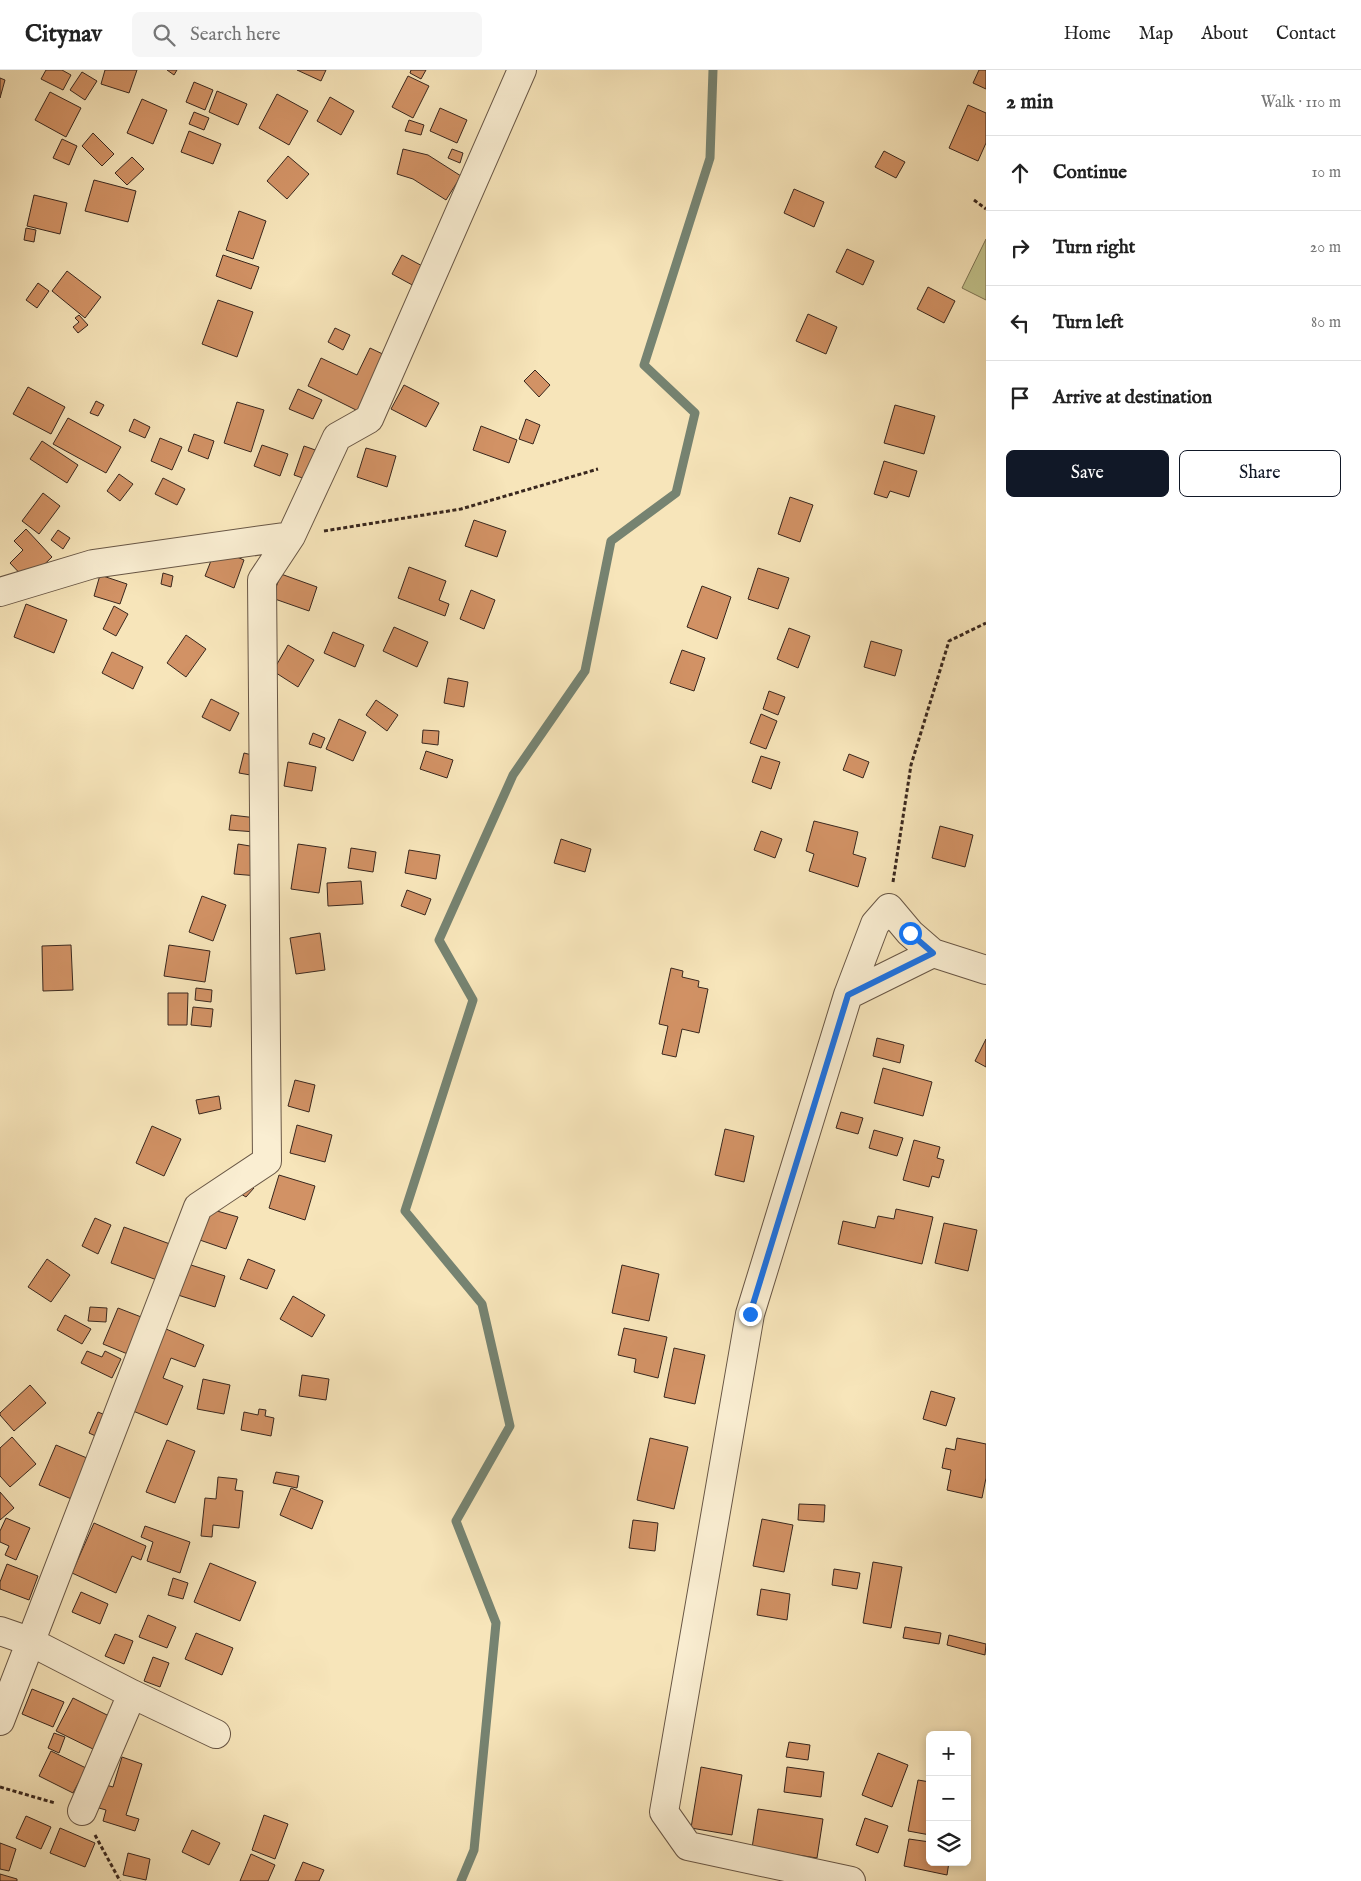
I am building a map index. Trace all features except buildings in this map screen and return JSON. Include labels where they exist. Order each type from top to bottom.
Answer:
[{"type":"street","points":[[0,1721],[198,1207],[267,1161],[262,580],[291,536],[337,437],[369,419],[522,70]]},
{"type":"street","points":[[0,592],[93,564],[291,536]]},
{"type":"street","points":[[851,1881],[688,1846],[664,1812],[750,1314],[848,995],[875,924],[890,908],[910,933],[933,953],[986,970]]},
{"type":"street","points":[[848,995],[933,953]]},
{"type":"street","points":[[0,1631],[30,1641],[132,1694],[216,1734]]},
{"type":"street","points":[[82,1810],[132,1694]]},
{"type":"path","points":[[974,200],[986,209]]},
{"type":"path","points":[[291,536],[461,509],[598,470]]},
{"type":"path","points":[[890,908],[911,765],[949,641],[986,623]]},
{"type":"green space","points":[[986,239],[986,300],[962,288]]},
{"type":"waterway","points":[[461,1881],[474,1850],[496,1623],[456,1521],[510,1426],[482,1304],[405,1211],[473,1000],[439,940],[513,775],[585,671],[611,541],[676,493],[695,413],[644,365],[710,158],[713,70]]},
{"type":"route","points":[[750,1314],[848,995],[933,953],[910,933]]}]
